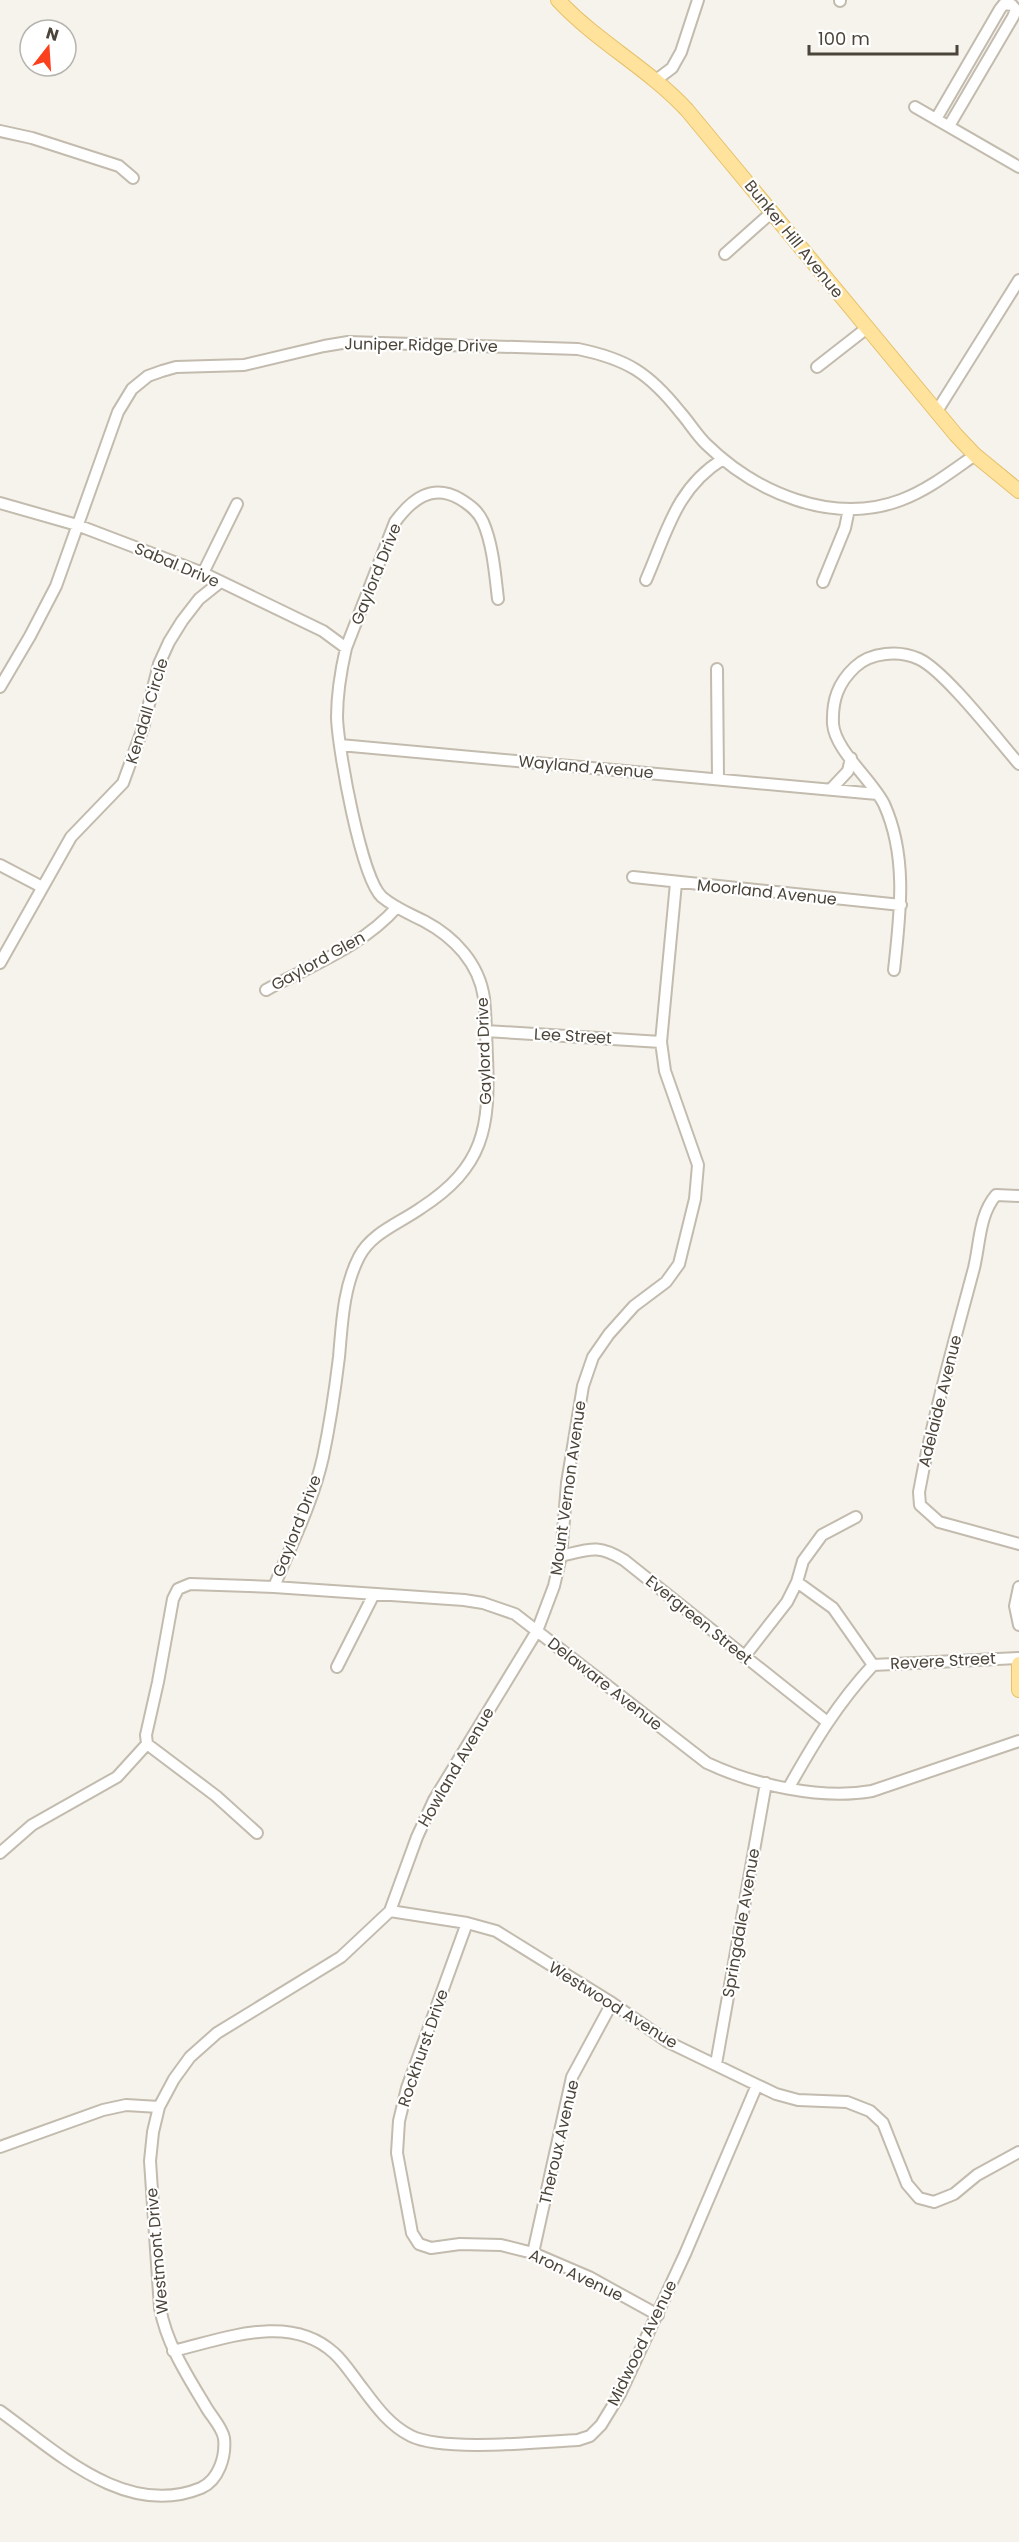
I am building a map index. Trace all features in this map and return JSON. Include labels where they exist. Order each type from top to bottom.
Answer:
[{"type":"main road","name":"Bunker Hill Avenue","points":[[558,0],[577,20],[656,80],[687,110],[975,455],[1019,491]]},
{"type":"main road","points":[[1019,1664],[1019,1690]]},
{"type":"street","points":[[656,80],[672,68],[681,52],[698,0]]},
{"type":"street","points":[[936,119],[1000,9],[1004,4],[1012,5],[1016,10],[1013,17],[949,126]]},
{"type":"street","points":[[972,57],[985,65]]},
{"type":"street","points":[[915,107],[1019,166]]},
{"type":"street","points":[[0,131],[32,138],[119,166],[133,178]]},
{"type":"street","points":[[725,254],[772,212]]},
{"type":"street","points":[[937,411],[1019,280]]},
{"type":"street","points":[[817,367],[867,328]]},
{"type":"street","name":"Juniper Ridge Drive","points":[[0,687],[56,586],[118,411],[132,389],[148,376],[176,367],[244,365],[288,353],[348,342],[578,349],[603,354],[639,370],[678,409],[704,442],[745,477],[774,492],[821,506],[849,509],[879,507],[903,500],[928,487],[975,455]]},
{"type":"street","points":[[646,580],[678,505],[693,482],[723,459]]},
{"type":"street","name":"Gaylord Drive","points":[[274,1587],[312,1495],[323,1458],[345,1297],[359,1257],[369,1244],[387,1228],[442,1194],[465,1171],[480,1145],[487,1115],[484,996],[476,971],[462,948],[444,932],[397,907],[380,895],[371,878],[361,849],[340,745],[337,717],[346,648],[395,522],[406,507],[432,492],[450,494],[476,510],[483,523],[493,560],[498,599]]},
{"type":"street","name":"Sabal Drive","points":[[0,503],[77,525],[203,573],[219,583],[323,632],[346,648]]},
{"type":"street","points":[[203,573],[237,504]]},
{"type":"street","points":[[823,582],[846,528],[849,509]]},
{"type":"street","name":"Kendall Circle","points":[[0,963],[71,837],[123,783],[143,728],[159,664],[169,642],[199,599],[219,583]]},
{"type":"street","points":[[894,970],[901,905],[895,841],[884,805],[851,758],[833,727],[835,693],[844,678],[859,663],[879,655],[900,653],[920,660],[936,672],[1019,764]]},
{"type":"street","points":[[717,669],[718,778]]},
{"type":"street","name":"Wayland Avenue","points":[[340,745],[832,788],[877,794]]},
{"type":"street","points":[[832,788],[848,771],[851,758]]},
{"type":"street","points":[[0,865],[42,887]]},
{"type":"street","name":"Moorland Avenue","points":[[633,877],[901,905]]},
{"type":"street","name":"Mount Vernon Avenue","points":[[537,1631],[554,1586],[561,1556],[569,1472],[583,1386],[593,1357],[609,1334],[634,1306],[666,1282],[679,1264],[695,1199],[698,1165],[665,1071],[661,1042],[676,883]]},
{"type":"street","name":"Gaylord Glen","points":[[266,990],[363,938],[382,924],[397,907]]},
{"type":"street","name":"Lee Street","points":[[486,1031],[661,1042]]},
{"type":"street","name":"Adelaide Avenue","points":[[1019,1196],[996,1195],[984,1216],[975,1265],[944,1376],[918,1492],[920,1505],[939,1522],[1019,1544]]},
{"type":"street","points":[[744,1657],[787,1602],[797,1582],[803,1562],[822,1535],[856,1517]]},
{"type":"street","name":"Evergreen Street","points":[[561,1556],[585,1550],[607,1550],[624,1560],[826,1721]]},
{"type":"street","name":"Revere Street","points":[[797,1582],[833,1608],[873,1665],[1019,1658]]},
{"type":"street","name":"Delaware Avenue","points":[[147,1744],[146,1735],[173,1599],[178,1589],[190,1584],[274,1587],[483,1603],[515,1614],[707,1763],[725,1772],[766,1783],[827,1794],[848,1795],[872,1791],[1019,1740]]},
{"type":"street","points":[[1019,1587],[1015,1606],[1019,1625]]},
{"type":"street","points":[[337,1667],[374,1594]]},
{"type":"street","name":"Howland Avenue","points":[[390,1911],[417,1837],[435,1800],[537,1631]]},
{"type":"street","points":[[789,1787],[826,1721],[873,1665]]},
{"type":"street","points":[[0,1853],[32,1825],[117,1777],[147,1744],[216,1796],[256,1833]]},
{"type":"street","name":"Springdale Avenue","points":[[716,2064],[766,1783]]},
{"type":"street","name":"Westwood Avenue","points":[[390,1911],[467,1923],[496,1931],[612,2003],[668,2042],[757,2085],[776,2094],[798,2100],[848,2102],[870,2111],[883,2123],[907,2184],[919,2198],[934,2202],[954,2194],[977,2175],[1019,2151]]},
{"type":"street","name":"Westmont Drive","points":[[0,2411],[92,2476],[127,2491],[155,2497],[182,2496],[207,2486],[219,2470],[225,2454],[224,2435],[173,2351],[164,2328],[160,2308],[150,2161],[153,2132],[159,2107],[174,2079],[190,2057],[217,2033],[341,1957],[390,1911]]},
{"type":"street","name":"Rockhurst Drive","points":[[419,2244],[412,2233],[397,2153],[399,2121],[406,2088],[467,1923]]},
{"type":"street","name":"Theroux Avenue","points":[[533,2253],[572,2077],[612,2003]]},
{"type":"street","name":"Midwood Avenue","points":[[173,2351],[271,2329],[296,2334],[317,2340],[335,2353],[387,2420],[411,2436],[432,2443],[494,2444],[578,2440],[590,2436],[601,2425],[620,2394],[658,2314],[757,2085]]},
{"type":"street","points":[[0,2147],[103,2110],[126,2105],[159,2107]]},
{"type":"street","name":"Aron Avenue","points":[[419,2244],[431,2248],[460,2244],[501,2245],[533,2253],[589,2277],[658,2314]]}]
